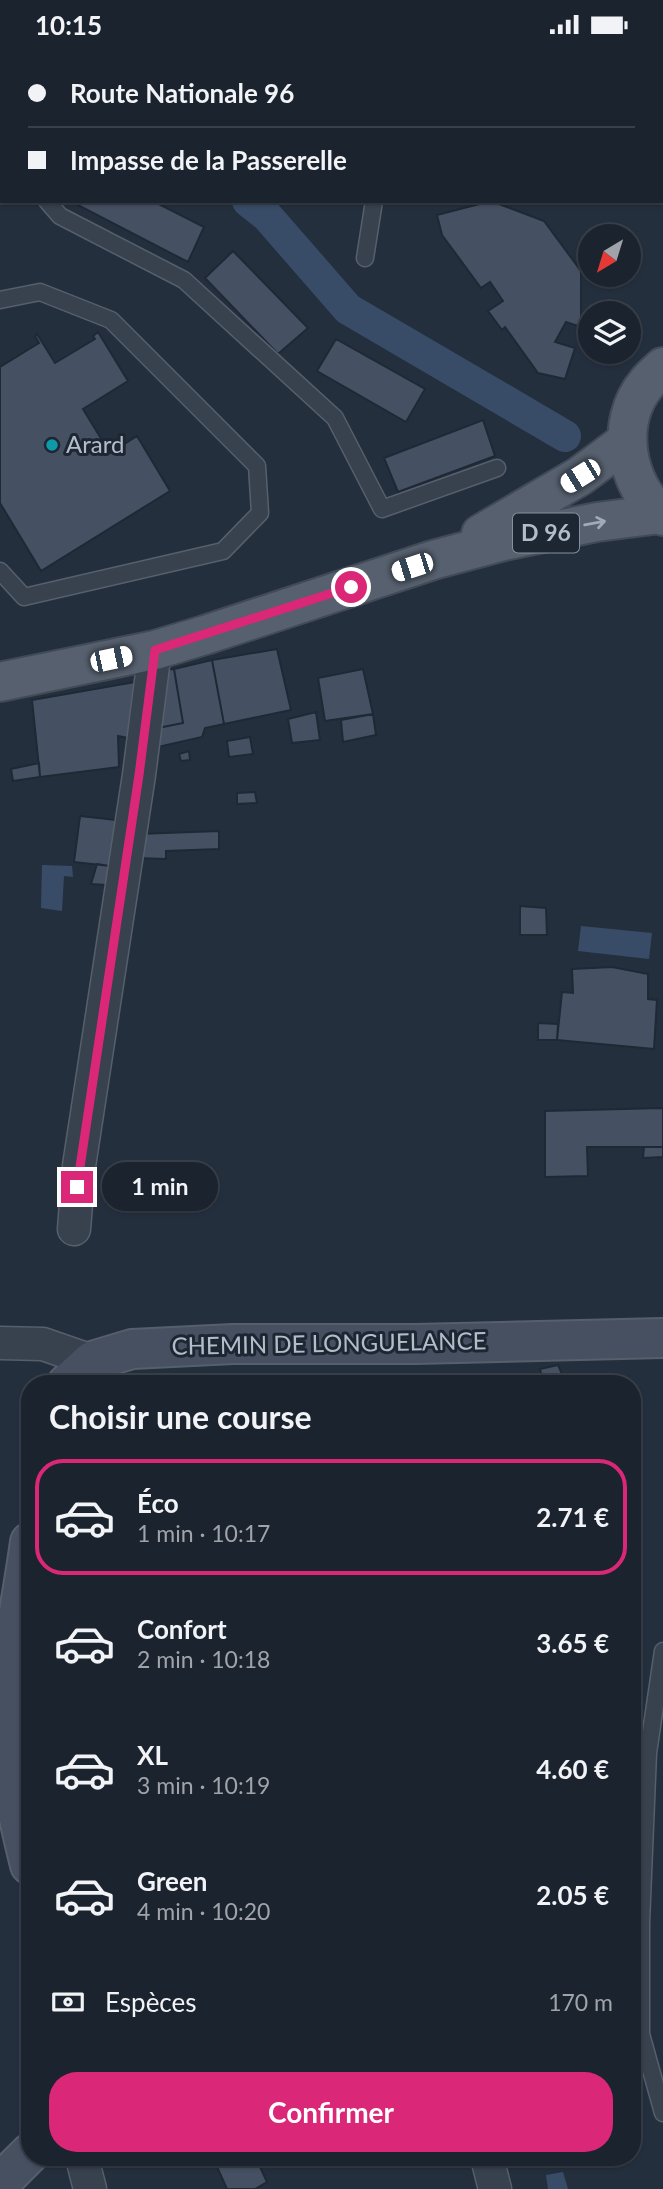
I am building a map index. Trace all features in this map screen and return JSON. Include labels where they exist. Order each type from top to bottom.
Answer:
[{"type":"main road","points":[[662,515],[642,493],[631,468],[626,442],[632,411],[646,384],[663,367]]},
{"type":"main road","name":"D 96","points":[[433,560],[557,491],[626,442]]},
{"type":"main road","name":"D 96","points":[[0,682],[155,650],[433,560],[504,541],[597,522],[662,515]]},
{"type":"street","points":[[74,1229],[79,1166],[139,775],[155,650]]},
{"type":"street","name":"CHEMIN DE LONGUELANCE","points":[[0,1343],[43,1344],[79,1373],[132,1349],[233,1344],[416,1344],[663,1338]]},
{"type":"street","points":[[21,1605],[8,1697],[9,1752],[15,1806],[21,1830]]},
{"type":"street","points":[[0,2183],[21,2162]]},
{"type":"street","points":[[84,2166],[90,2189]]},
{"type":"street","points":[[489,2166],[495,2189]]},
{"type":"lane","points":[[49,203],[60,216],[184,280],[324,408],[334,418],[382,509],[496,468]]},
{"type":"lane","points":[[365,258],[374,203]]},
{"type":"lane","points":[[0,300],[40,292],[111,320],[257,466],[260,513],[223,551],[24,597],[0,571]]},
{"type":"lane","points":[[663,1651],[648,1753],[641,1923],[641,2034],[663,2113]]},
{"type":"water","points":[[42,865],[72,866],[73,877],[64,876],[62,911],[41,908]]},
{"type":"water","points":[[581,926],[652,933],[649,959],[578,951]]},
{"type":"water","points":[[563,2172],[568,2189],[548,2189],[546,2175]]},
{"type":"building","points":[[74,203],[157,203],[204,227],[188,262]]},
{"type":"building","points":[[483,203],[496,203],[544,221],[578,267],[578,287],[581,287],[578,326],[566,322],[555,342],[575,348],[565,379],[538,373],[505,327],[502,330],[488,311],[503,301],[490,282],[481,288],[442,235],[437,215]]},
{"type":"building","points":[[233,251],[308,328],[278,354],[205,278]]},
{"type":"building","name":"Arard","points":[[98,332],[128,381],[83,409],[110,453],[137,436],[170,491],[41,571],[0,503],[0,367],[39,343],[35,336],[37,334],[55,363],[95,339],[93,336]]},
{"type":"building","points":[[336,339],[425,389],[406,422],[317,371]]},
{"type":"building","points":[[483,420],[495,456],[398,492],[384,458]]},
{"type":"building","points":[[277,649],[291,710],[224,724],[212,660]]},
{"type":"building","points":[[212,660],[224,724],[205,728],[202,737],[149,749],[153,729],[183,723],[174,669]]},
{"type":"building","points":[[174,669],[183,723],[153,729],[162,670]]},
{"type":"building","points":[[363,669],[373,714],[325,721],[318,678]]},
{"type":"building","points":[[135,682],[128,738],[118,736],[119,767],[40,777],[32,700]]},
{"type":"building","points":[[316,712],[320,740],[292,743],[288,719]]},
{"type":"building","points":[[373,714],[376,735],[343,742],[341,720]]},
{"type":"building","points":[[250,737],[253,754],[229,757],[227,741]]},
{"type":"building","points":[[189,751],[190,760],[181,761],[179,754]]},
{"type":"building","points":[[39,763],[40,777],[13,781],[11,769]]},
{"type":"building","points":[[255,792],[257,803],[237,804],[237,793]]},
{"type":"building","points":[[80,816],[116,820],[110,866],[74,862]]},
{"type":"building","points":[[219,831],[219,849],[166,851],[166,859],[135,858],[138,834]]},
{"type":"building","points":[[97,864],[110,866],[106,885],[91,884]]},
{"type":"building","points":[[520,906],[546,908],[547,935],[520,935]]},
{"type":"building","points":[[612,967],[648,974],[648,999],[657,1000],[654,1049],[557,1040],[562,992],[573,993],[572,969]]},
{"type":"building","points":[[538,1023],[558,1024],[557,1040],[538,1040]]},
{"type":"building","points":[[663,1108],[663,1147],[587,1147],[588,1176],[545,1177],[545,1111]]},
{"type":"building","points":[[644,1147],[663,1147],[663,1157],[643,1158]]},
{"type":"building","points":[[558,1365],[562,1374],[541,1375],[540,1369]]},
{"type":"building","points":[[217,2166],[260,2166],[267,2182],[255,2189],[227,2189]]},
{"type":"waterway","points":[[251,203],[267,216],[348,309],[565,436]]},
{"type":"place","name":"Arard","points":[[52,445]]},
{"type":"route","points":[[77,1187],[139,775],[155,650],[351,587]]}]
